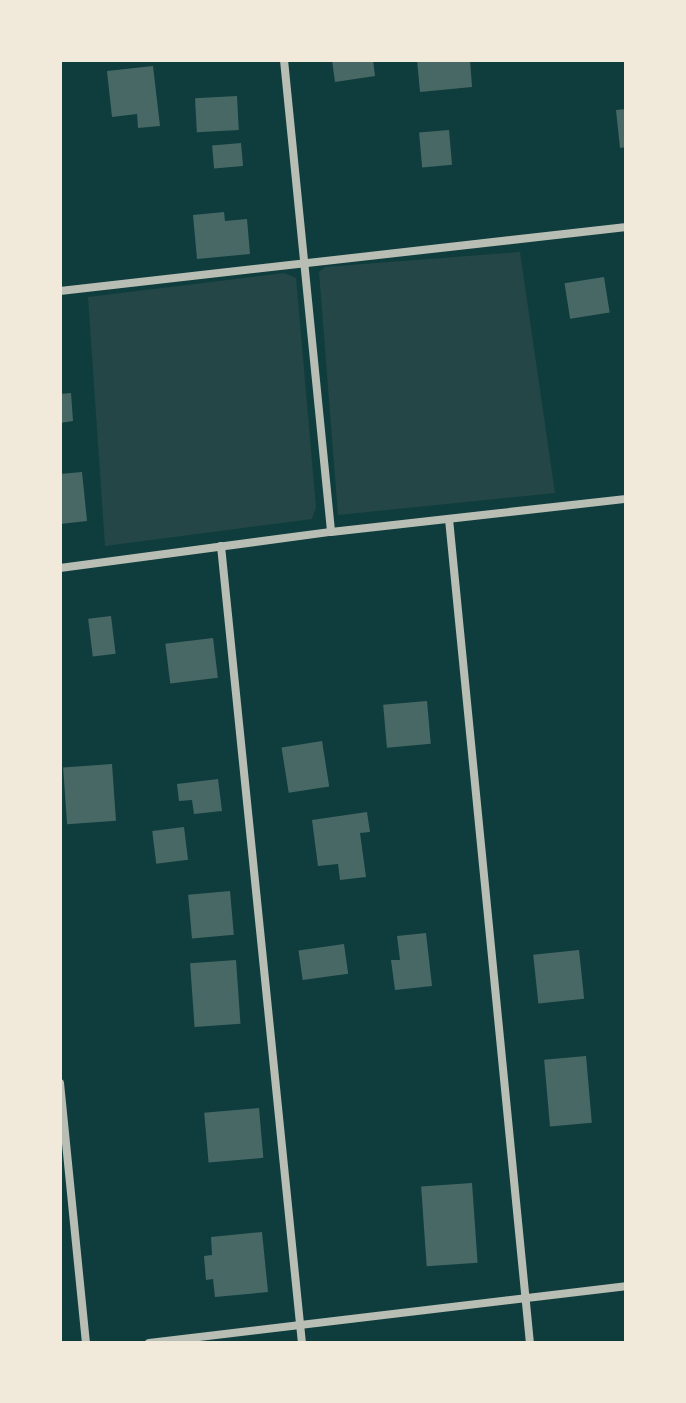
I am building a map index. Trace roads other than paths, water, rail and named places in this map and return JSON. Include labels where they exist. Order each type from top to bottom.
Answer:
[{"type":"street","points":[[284,60],[331,532]]},
{"type":"street","points":[[60,291],[626,227]]},
{"type":"street","points":[[60,568],[331,532],[626,499]]},
{"type":"street","points":[[449,519],[530,1343]]},
{"type":"street","points":[[221,546],[302,1343]]},
{"type":"street","points":[[60,1083],[86,1343]]},
{"type":"street","points":[[149,1343],[626,1286]]}]
